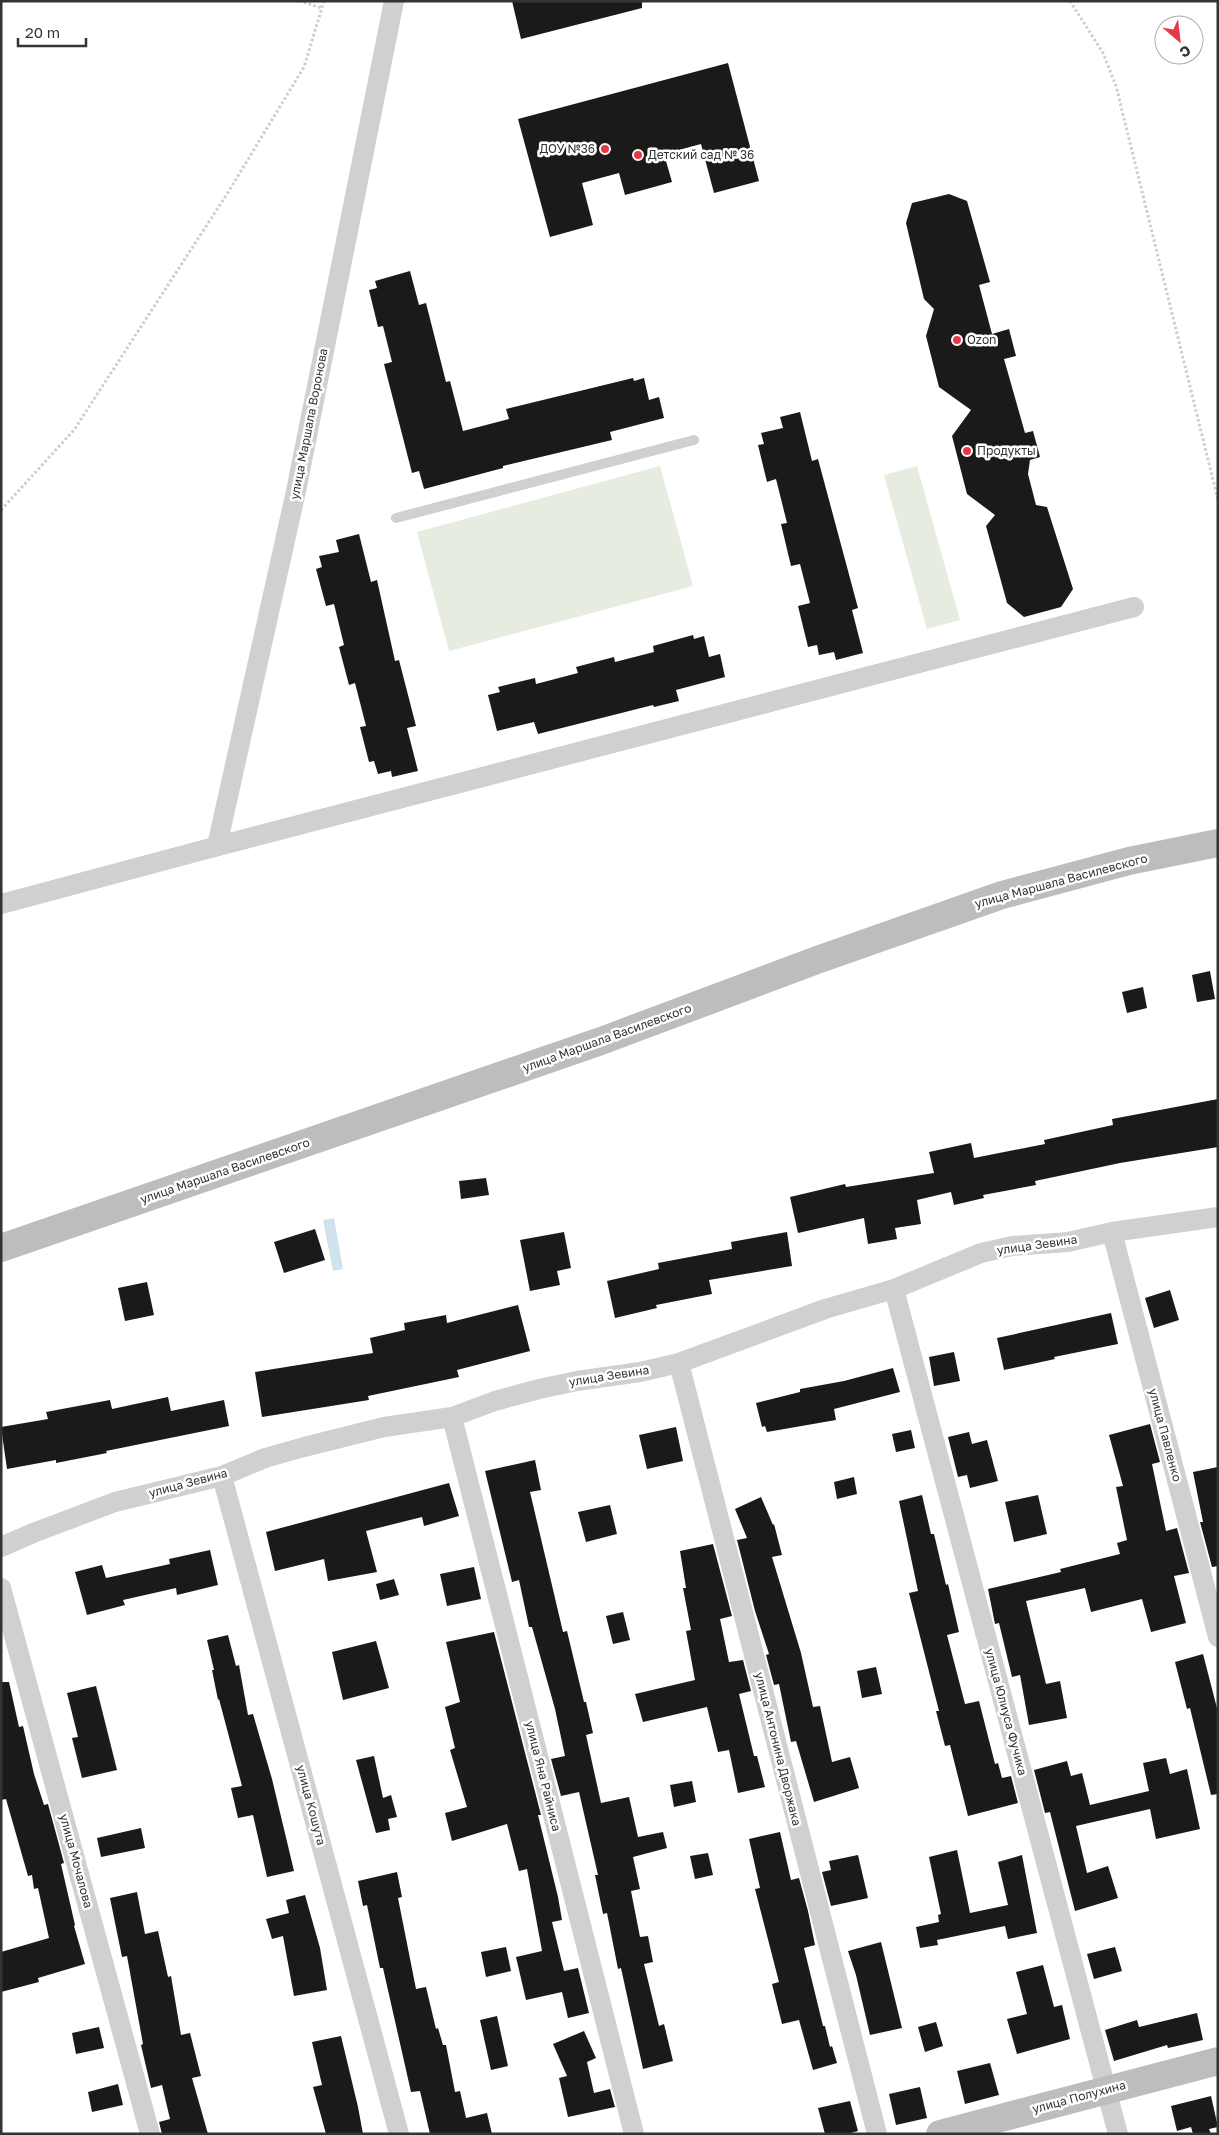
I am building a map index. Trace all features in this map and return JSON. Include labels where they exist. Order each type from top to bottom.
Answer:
[{"type":"main road","name":"улица Маршала Василевского","points":[[1,1248],[601,1041],[817,960],[1002,895],[1129,861],[1218,843]]},
{"type":"main road","name":"улица Полухина","points":[[940,2134],[1218,2061]]},
{"type":"street","name":"улица Маршала Воронова","points":[[217,846],[296,491],[394,1]]},
{"type":"street","points":[[1,904],[1134,607]]},
{"type":"street","name":"улица Зевина","points":[[1,1547],[115,1502],[222,1476],[266,1458],[384,1427],[452,1417],[494,1401],[539,1389],[577,1381],[640,1372],[679,1363],[825,1309],[894,1289],[981,1253],[1012,1246],[1068,1242],[1112,1232],[1218,1217]]},
{"type":"street","name":"улица Павленко","points":[[1112,1232],[1218,1638]]},
{"type":"street","name":"улица Юлиуса Фучика","points":[[894,1289],[1118,2134]]},
{"type":"street","name":"улица Антонина Дворжака","points":[[679,1363],[877,2134]]},
{"type":"street","name":"улица Яна Райниса","points":[[452,1417],[634,2134]]},
{"type":"street","name":"улица Кошута","points":[[222,1476],[399,2134]]},
{"type":"street","name":"улица Мочалова","points":[[1,1588],[150,2134]]},
{"type":"lane","points":[[396,518],[694,440]]},
{"type":"path","points":[[299,1],[322,8]]},
{"type":"path","points":[[1,510],[74,430],[227,194],[304,67],[324,1]]},
{"type":"path","points":[[1070,1],[1103,53],[1116,86],[1218,500]]},
{"type":"shaded area","points":[[660,466],[693,586],[449,651],[417,532]]},
{"type":"shaded area","points":[[917,466],[960,620],[927,629],[884,475]]},
{"type":"water","points":[[334,1218],[343,1269],[333,1271],[323,1220]]},
{"type":"building","points":[[512,1],[642,1],[642,8],[521,39]]},
{"type":"building","name":"ДОУ №36","points":[[728,63],[759,181],[714,193],[701,144],[664,154],[672,182],[625,195],[619,173],[582,183],[593,225],[550,237],[518,119]]},
{"type":"building","points":[[949,194],[967,201],[990,282],[979,285],[992,334],[1009,329],[1016,356],[1004,359],[1025,433],[1033,431],[1040,457],[1030,460],[1028,474],[1036,505],[1047,507],[1073,589],[1061,607],[1024,617],[1007,603],[986,526],[995,515],[967,494],[952,436],[971,410],[939,387],[926,336],[934,309],[924,299],[906,223],[912,203]]},
{"type":"building","points":[[410,271],[419,305],[426,303],[446,382],[450,381],[463,431],[509,419],[506,409],[633,378],[634,381],[644,378],[649,400],[659,397],[664,418],[610,432],[612,440],[503,466],[503,468],[424,489],[419,471],[412,473],[384,364],[392,362],[383,326],[378,327],[369,290],[377,288],[375,281]]},
{"type":"building","points":[[800,412],[812,461],[818,459],[858,608],[852,610],[863,653],[836,660],[834,652],[819,655],[817,645],[808,647],[798,606],[810,603],[800,564],[791,566],[781,524],[787,523],[776,479],[767,482],[758,445],[764,444],[761,433],[783,428],[780,417]]},
{"type":"building","points":[[359,534],[371,582],[377,580],[395,661],[399,660],[416,726],[407,728],[418,771],[392,777],[391,771],[378,774],[374,761],[369,762],[360,727],[366,726],[355,683],[349,685],[339,647],[344,645],[334,604],[326,606],[316,569],[322,567],[319,556],[339,552],[336,540]]},
{"type":"building","points":[[693,635],[694,639],[704,636],[709,657],[720,654],[725,677],[676,690],[679,701],[654,707],[653,705],[538,734],[534,722],[497,731],[488,695],[500,692],[498,687],[535,678],[536,684],[578,673],[576,667],[614,657],[615,662],[654,652],[653,646]]},
{"type":"building","points":[[1210,971],[1215,999],[1197,1002],[1192,975]]},
{"type":"building","points":[[1143,987],[1147,1008],[1127,1013],[1122,992]]},
{"type":"building","points":[[1218,1099],[1218,1147],[1120,1163],[1035,1181],[1036,1185],[983,1195],[984,1198],[954,1205],[951,1192],[917,1200],[921,1224],[895,1228],[897,1239],[868,1244],[864,1218],[798,1233],[790,1197],[845,1184],[846,1187],[934,1173],[929,1152],[971,1143],[974,1158],[1045,1144],[1044,1140],[1113,1125],[1112,1119]]},
{"type":"building","points":[[486,1178],[489,1195],[461,1199],[459,1181]]},
{"type":"building","points":[[315,1229],[325,1260],[284,1273],[274,1242]]},
{"type":"building","points":[[564,1232],[571,1268],[557,1271],[560,1285],[530,1291],[520,1240]]},
{"type":"building","points":[[787,1232],[792,1266],[709,1280],[712,1294],[656,1305],[657,1308],[615,1318],[607,1281],[659,1269],[658,1263],[732,1249],[731,1242]]},
{"type":"building","points":[[147,1282],[154,1315],[125,1321],[118,1288]]},
{"type":"building","points":[[1170,1290],[1179,1320],[1154,1328],[1145,1298]]},
{"type":"building","points":[[518,1305],[530,1351],[457,1370],[459,1377],[368,1396],[369,1400],[262,1417],[255,1372],[373,1353],[370,1338],[405,1330],[404,1323],[446,1315],[447,1323]]},
{"type":"building","points":[[1111,1313],[1118,1344],[1054,1357],[1055,1359],[1004,1370],[997,1338]]},
{"type":"building","points":[[954,1352],[960,1381],[934,1386],[929,1357]]},
{"type":"building","points":[[893,1368],[900,1392],[834,1409],[836,1420],[767,1432],[765,1426],[762,1427],[756,1403],[800,1392],[800,1389],[844,1381]]},
{"type":"building","points":[[168,1397],[171,1411],[224,1400],[229,1426],[56,1463],[56,1460],[7,1469],[1,1427],[48,1419],[46,1412],[110,1400],[112,1409]]},
{"type":"building","points":[[1150,1424],[1160,1462],[1152,1464],[1166,1531],[1177,1528],[1189,1573],[1174,1576],[1186,1623],[1151,1632],[1142,1599],[1091,1612],[1085,1588],[1026,1601],[1046,1684],[1060,1681],[1067,1718],[1029,1725],[1020,1675],[1012,1677],[999,1623],[995,1624],[988,1589],[1061,1572],[1060,1569],[1120,1554],[1117,1543],[1127,1540],[1116,1487],[1123,1486],[1109,1435]]},
{"type":"building","points":[[676,1427],[683,1461],[647,1469],[639,1435]]},
{"type":"building","points":[[911,1430],[915,1448],[896,1452],[892,1434]]},
{"type":"building","points":[[969,1432],[972,1444],[987,1440],[998,1481],[970,1488],[967,1475],[958,1477],[948,1437]]},
{"type":"building","points":[[535,1460],[541,1490],[530,1492],[563,1632],[567,1631],[584,1702],[586,1702],[593,1733],[586,1735],[601,1803],[629,1797],[638,1837],[663,1832],[667,1848],[633,1857],[640,1889],[631,1891],[640,1937],[648,1936],[653,1962],[644,1964],[659,2026],[664,2024],[673,2061],[643,2069],[621,1968],[618,1969],[607,1913],[603,1914],[595,1875],[598,1875],[579,1792],[561,1796],[551,1759],[565,1756],[555,1709],[532,1627],[529,1627],[519,1580],[512,1582],[485,1471]]},
{"type":"building","points":[[1218,1467],[1218,1566],[1212,1567],[1200,1522],[1203,1522],[1193,1472]]},
{"type":"building","points":[[854,1477],[857,1494],[837,1499],[834,1482]]},
{"type":"building","points":[[449,1483],[459,1516],[424,1526],[422,1517],[366,1531],[377,1572],[328,1581],[324,1559],[275,1571],[266,1532]]},
{"type":"building","points":[[922,1495],[931,1534],[934,1534],[946,1585],[948,1584],[959,1632],[947,1635],[965,1704],[979,1701],[995,1764],[998,1763],[1002,1778],[1011,1776],[1018,1803],[968,1816],[950,1745],[945,1746],[936,1711],[939,1711],[909,1593],[918,1591],[899,1501]]},
{"type":"building","points":[[1038,1495],[1047,1534],[1014,1542],[1005,1502]]},
{"type":"building","points":[[761,1497],[774,1524],[782,1555],[772,1557],[801,1653],[813,1707],[820,1706],[832,1762],[850,1757],[859,1788],[814,1802],[796,1741],[791,1742],[779,1684],[774,1685],[766,1655],[769,1654],[755,1611],[737,1540],[747,1538],[735,1509]]},
{"type":"building","points":[[610,1505],[617,1534],[586,1542],[578,1512]]},
{"type":"building","points":[[713,1544],[732,1616],[720,1619],[729,1662],[743,1660],[751,1691],[739,1694],[754,1756],[757,1756],[765,1787],[738,1793],[729,1750],[718,1752],[707,1707],[643,1722],[635,1694],[695,1680],[686,1631],[691,1630],[683,1588],[686,1588],[680,1551]]},
{"type":"building","points":[[210,1550],[218,1585],[177,1595],[176,1588],[123,1600],[125,1605],[87,1615],[75,1572],[102,1565],[106,1578],[170,1564],[169,1559]]},
{"type":"building","points":[[474,1567],[481,1599],[447,1606],[440,1574]]},
{"type":"building","points":[[394,1579],[399,1595],[380,1600],[376,1584]]},
{"type":"building","points":[[623,1612],[630,1640],[613,1644],[606,1616]]},
{"type":"building","points":[[494,1632],[541,1815],[538,1815],[558,1897],[562,1920],[552,1922],[564,1971],[578,1968],[589,2013],[568,2018],[562,1992],[526,2000],[516,1957],[542,1951],[527,1869],[519,1871],[507,1824],[452,1841],[445,1813],[467,1807],[450,1750],[455,1748],[445,1707],[460,1702],[446,1642]]},
{"type":"building","points":[[228,1635],[236,1666],[239,1665],[248,1715],[253,1714],[272,1779],[294,1871],[267,1877],[253,1815],[238,1818],[231,1788],[242,1786],[218,1700],[207,1640]]},
{"type":"building","points":[[376,1641],[389,1688],[343,1700],[332,1652]]},
{"type":"building","points":[[1203,1654],[1218,1712],[1218,1794],[1211,1795],[1190,1708],[1187,1709],[1175,1662]]},
{"type":"building","points":[[876,1667],[882,1694],[862,1698],[857,1671]]},
{"type":"building","points":[[1,1682],[9,1682],[19,1727],[23,1726],[34,1774],[44,1805],[48,1804],[64,1863],[61,1864],[74,1926],[85,1964],[38,1978],[39,1982],[1,1992],[1,1952],[49,1938],[38,1888],[34,1889],[32,1875],[28,1876],[6,1799],[1,1800]]},
{"type":"building","points":[[96,1686],[117,1770],[82,1778],[72,1738],[78,1737],[67,1693]]},
{"type":"building","points":[[374,1756],[383,1798],[391,1795],[397,1817],[388,1819],[390,1830],[376,1833],[356,1760]]},
{"type":"building","points":[[1166,1758],[1170,1774],[1187,1769],[1200,1829],[1156,1839],[1150,1809],[1076,1826],[1087,1873],[1108,1866],[1118,1898],[1075,1911],[1050,1812],[1045,1813],[1034,1770],[1067,1761],[1071,1776],[1082,1773],[1090,1805],[1149,1791],[1143,1763]]},
{"type":"building","points":[[692,1781],[696,1802],[674,1807],[670,1785]]},
{"type":"building","points":[[141,1828],[145,1848],[101,1857],[97,1838]]},
{"type":"building","points":[[780,1832],[791,1880],[799,1878],[808,1911],[815,1945],[804,1948],[823,2026],[825,2026],[830,2047],[832,2046],[837,2063],[813,2070],[799,2020],[782,2024],[772,1984],[779,1982],[755,1889],[760,1888],[749,1839]]},
{"type":"building","points":[[957,1850],[970,1913],[1008,1905],[998,1862],[1022,1855],[1037,1933],[1008,1939],[1005,1926],[937,1940],[938,1945],[920,1948],[916,1927],[939,1922],[938,1915],[941,1914],[929,1857]]},
{"type":"building","points":[[708,1853],[713,1875],[695,1879],[690,1856]]},
{"type":"building","points":[[858,1855],[868,1898],[831,1906],[822,1872],[831,1870],[829,1861]]},
{"type":"building","points":[[397,1872],[402,1897],[398,1898],[416,1989],[426,1987],[436,2029],[438,2028],[443,2045],[446,2045],[455,2092],[460,2091],[466,2118],[487,2113],[492,2134],[430,2134],[420,2091],[411,2092],[383,1968],[380,1968],[367,1905],[363,1906],[358,1881]]},
{"type":"building","points":[[137,1892],[145,1934],[158,1931],[168,1977],[171,1976],[181,2035],[190,2033],[201,2076],[192,2078],[208,2134],[162,2134],[159,2122],[170,2119],[162,2085],[151,2088],[141,2045],[143,2044],[127,1956],[122,1957],[110,1898]]},
{"type":"building","points":[[305,1895],[320,1948],[327,1990],[294,1996],[283,1936],[272,1939],[266,1919],[289,1913],[286,1900]]},
{"type":"building","points":[[881,1942],[902,2028],[870,2035],[856,1975],[848,1951]]},
{"type":"building","points":[[506,1947],[511,1971],[486,1977],[481,1952]]},
{"type":"building","points":[[1115,1947],[1122,1971],[1094,1979],[1087,1954]]},
{"type":"building","points":[[1043,1965],[1054,2007],[1062,2005],[1070,2039],[1017,2054],[1007,2019],[1027,2014],[1016,1972]]},
{"type":"building","points":[[1197,2013],[1203,2040],[1168,2048],[1167,2045],[1114,2061],[1105,2030],[1137,2020],[1139,2027]]},
{"type":"building","points":[[497,2016],[508,2066],[491,2070],[480,2020]]},
{"type":"building","points":[[936,2022],[943,2046],[925,2052],[918,2027]]},
{"type":"building","points":[[99,2027],[104,2048],[76,2054],[72,2033]]},
{"type":"building","points":[[584,2031],[596,2058],[587,2062],[594,2093],[610,2089],[615,2107],[568,2117],[559,2078],[567,2076],[553,2044]]},
{"type":"building","points":[[341,2036],[363,2134],[326,2134],[313,2087],[322,2085],[312,2042]]},
{"type":"building","points":[[990,2063],[999,2095],[965,2104],[957,2071]]},
{"type":"building","points":[[118,2084],[123,2105],[92,2112],[88,2092]]},
{"type":"building","points":[[920,2087],[927,2118],[896,2125],[889,2094]]},
{"type":"building","points":[[1211,2096],[1218,2127],[1209,2129],[1211,2134],[1193,2134],[1191,2127],[1177,2131],[1171,2106]]},
{"type":"building","points":[[850,2101],[858,2131],[847,2134],[825,2134],[818,2108]]},
{"type":"place","name":"ДОУ №36","points":[[605,149]]},
{"type":"place","name":"Детский сад № 36","points":[[638,155]]},
{"type":"place","name":"Ozon","points":[[957,340]]},
{"type":"place","name":"Продукты","points":[[967,451]]}]
